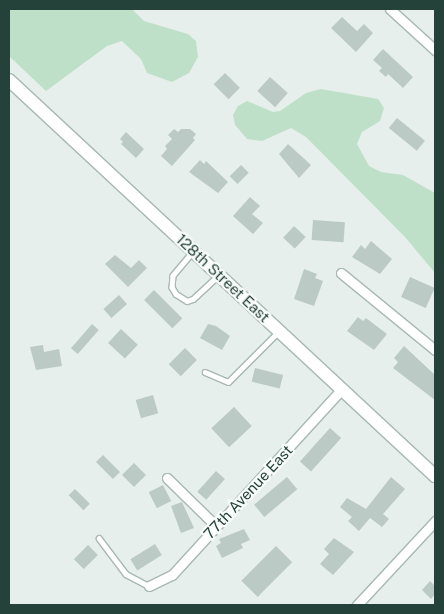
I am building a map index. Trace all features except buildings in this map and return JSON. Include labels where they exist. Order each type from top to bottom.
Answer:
[{"type":"street","points":[[390,9],[435,50]]},
{"type":"street","name":"128th Street East","points":[[9,80],[435,476]]},
{"type":"street","points":[[341,273],[435,350]]},
{"type":"street","name":"77th Avenue East","points":[[149,586],[172,575],[342,389]]},
{"type":"street","points":[[167,478],[216,526]]},
{"type":"street","points":[[357,605],[435,521]]},
{"type":"lane","points":[[194,251],[171,281],[181,299],[193,299],[219,275]]},
{"type":"lane","points":[[205,372],[228,382],[280,330]]},
{"type":"lane","points":[[100,538],[126,574],[149,586]]},
{"type":"green space","points":[[9,9],[132,9],[144,21],[188,34],[196,41],[198,57],[189,73],[172,82],[147,73],[141,59],[122,41],[107,46],[46,91],[9,56]]},
{"type":"green space","points":[[321,89],[378,99],[384,108],[380,121],[362,132],[357,144],[369,166],[381,172],[403,175],[435,193],[435,273],[405,237],[306,137],[291,128],[262,141],[247,139],[235,125],[233,115],[238,106],[247,101],[273,112],[280,111],[306,93]]}]
